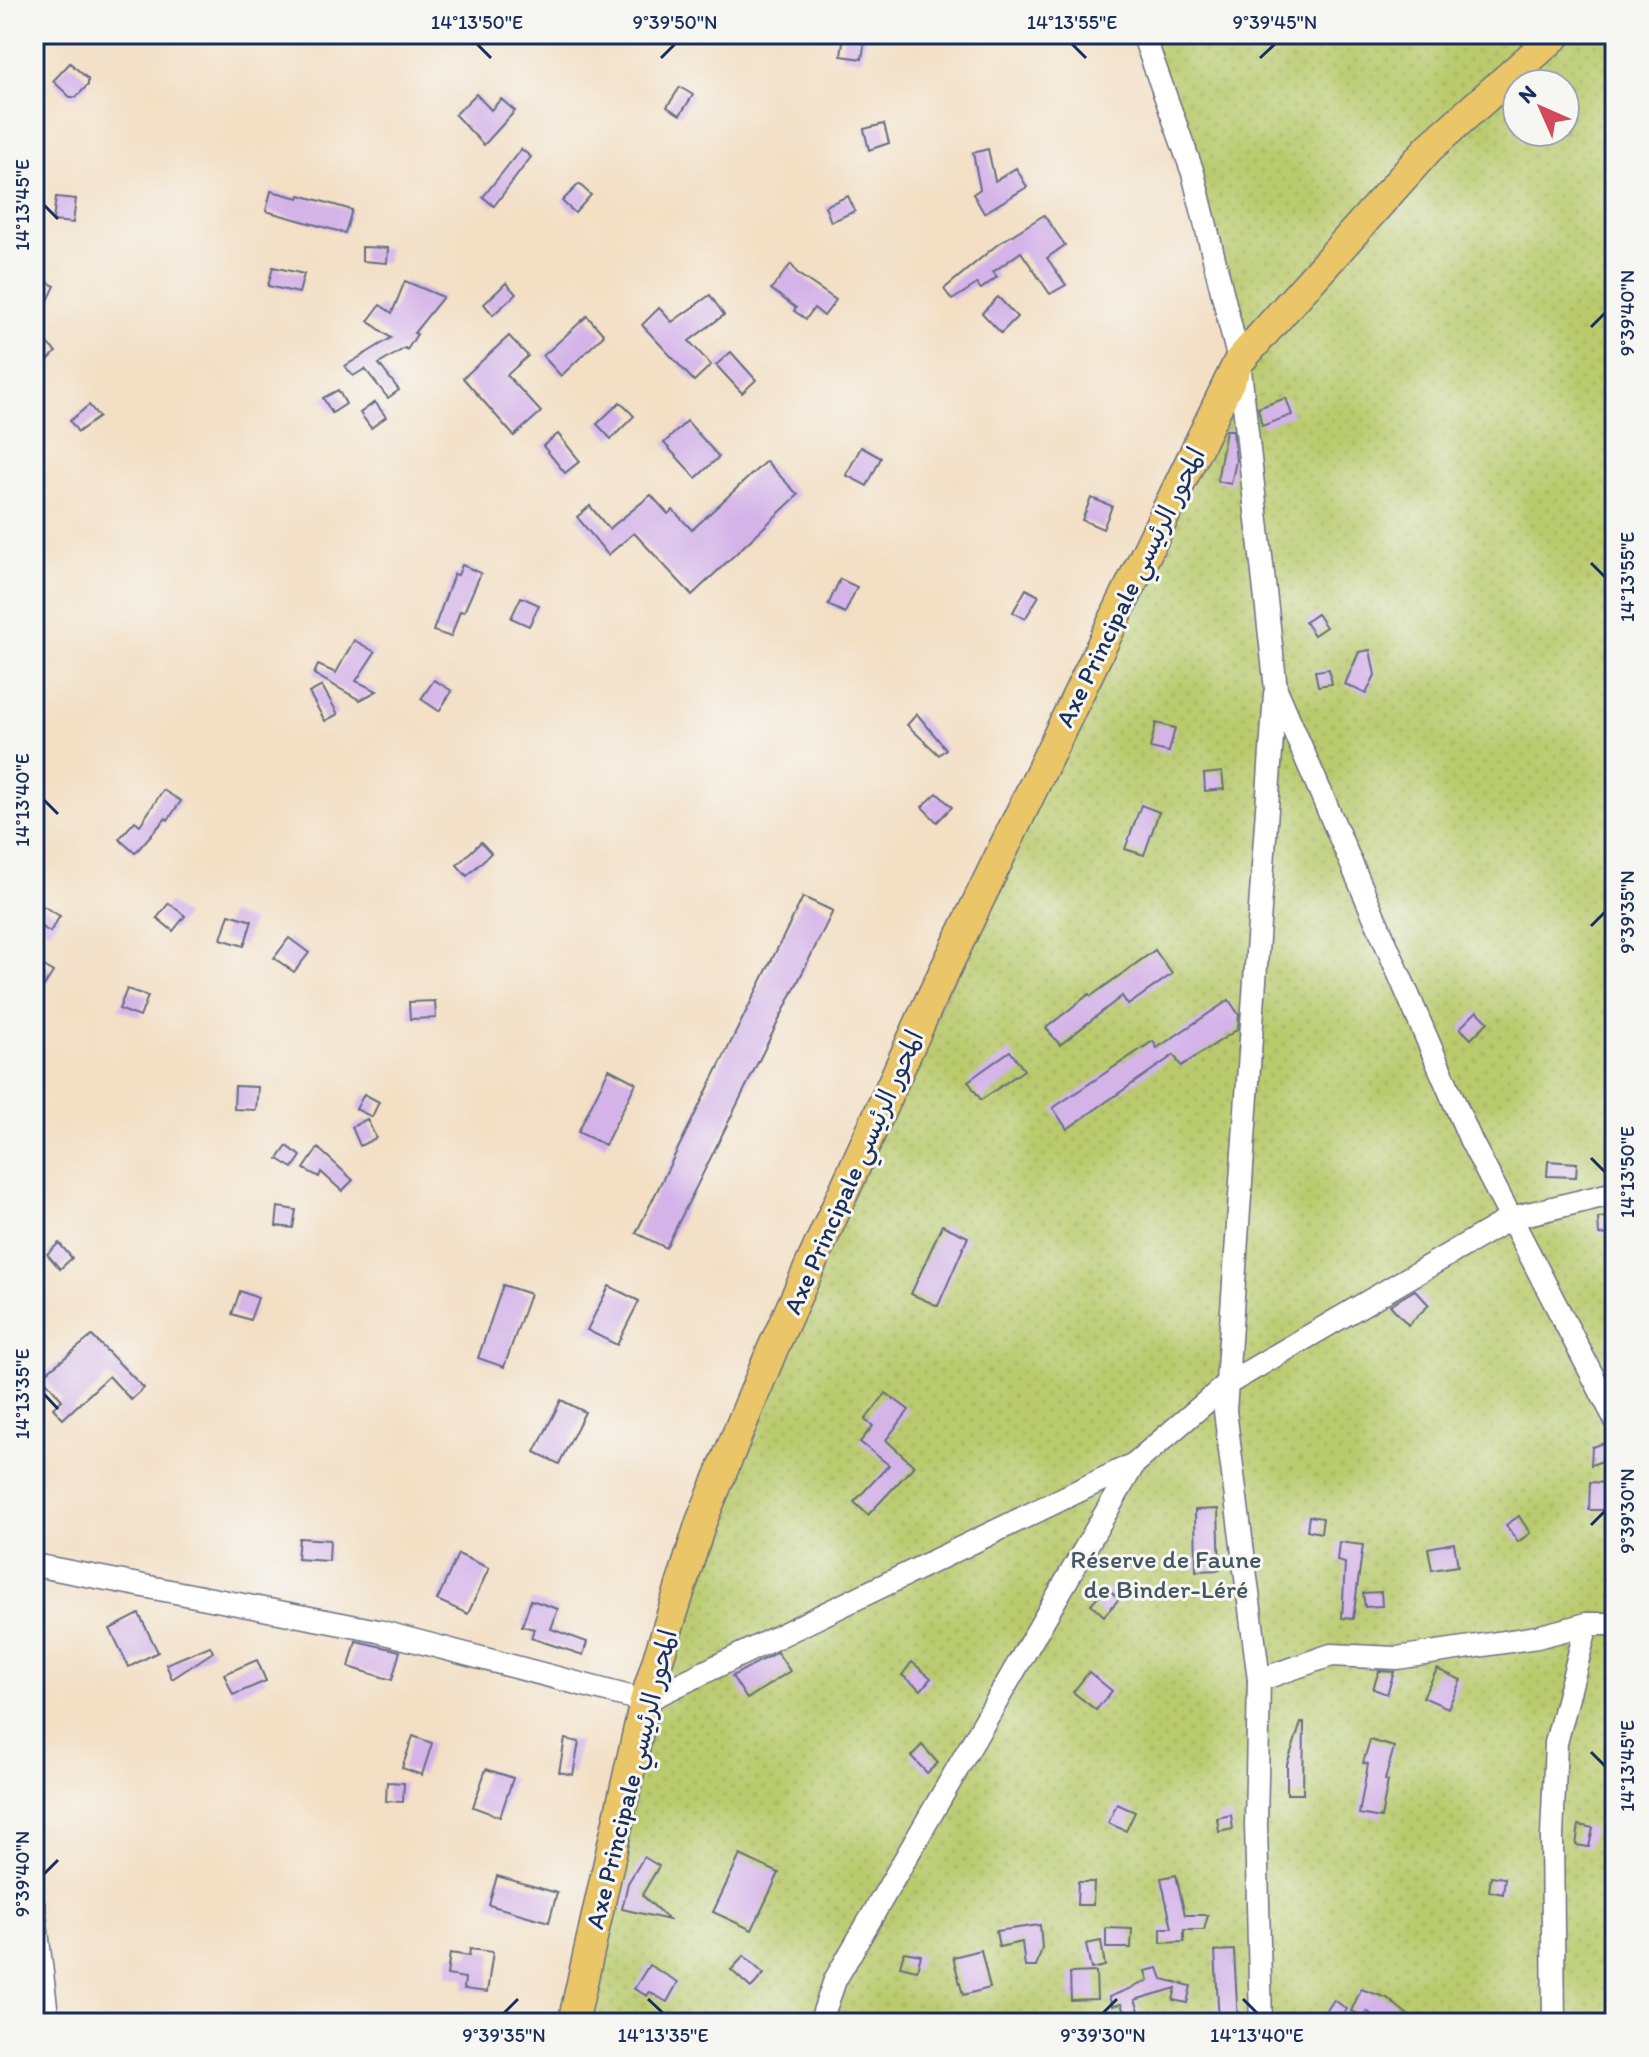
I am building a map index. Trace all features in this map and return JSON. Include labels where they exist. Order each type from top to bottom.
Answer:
[{"type":"main road","name":"Axe Principale المحور الرئيسي","points":[[573,2023],[645,1701],[701,1522],[773,1348],[928,1005],[1239,361],[1429,148],[1557,34]]},
{"type":"street","points":[[1143,34],[1193,173],[1239,361],[1276,689],[1225,1411],[1259,1680],[1256,1825],[1261,2023]]},
{"type":"street","points":[[1276,689],[1471,1141],[1615,1419]]},
{"type":"street","points":[[34,1565],[378,1631],[645,1701],[1134,1464],[1227,1384],[1511,1218],[1615,1193]]},
{"type":"street","points":[[820,2023],[835,1980],[1134,1464]]},
{"type":"street","points":[[1259,1680],[1331,1655],[1397,1658],[1537,1637],[1587,1624],[1615,1624]]},
{"type":"street","points":[[1554,2023],[1552,1836],[1556,1743],[1587,1624]]},
{"type":"street","points":[[34,1906],[48,2023]]},
{"type":"green space","name":"Réserve de Faune de Binder-Léré","points":[[1144,34],[1615,34],[1615,2023],[573,2023],[701,1522],[1239,361]]},
{"type":"building","points":[[844,34],[866,34],[862,59],[841,56]]},
{"type":"building","points":[[70,63],[88,79],[88,85],[76,97],[70,97],[53,81]]},
{"type":"building","points":[[680,87],[693,95],[680,115],[667,107]]},
{"type":"building","points":[[476,94],[491,110],[501,99],[515,111],[484,145],[455,115]]},
{"type":"building","points":[[884,124],[889,143],[869,150],[864,129]]},
{"type":"building","points":[[521,149],[531,157],[494,206],[483,197]]},
{"type":"building","points":[[988,149],[995,181],[1016,168],[1027,187],[984,213],[973,194],[980,189],[973,153]]},
{"type":"building","points":[[579,184],[591,195],[575,213],[562,201]]},
{"type":"building","points":[[271,191],[299,198],[300,195],[352,210],[345,233],[266,211]]},
{"type":"building","points":[[848,196],[855,211],[831,222],[825,206]]},
{"type":"building","points":[[56,197],[76,199],[73,223],[53,221]]},
{"type":"building","points":[[1044,215],[1065,245],[1047,258],[1066,285],[1050,294],[1021,252],[993,272],[997,277],[981,289],[977,284],[952,300],[944,289],[998,244]]},
{"type":"building","points":[[362,247],[388,248],[387,263],[362,261]]},
{"type":"building","points":[[791,264],[798,274],[836,300],[824,316],[814,308],[806,319],[771,289]]},
{"type":"building","points":[[273,267],[304,274],[299,293],[268,286]]},
{"type":"building","points":[[39,278],[55,286],[34,330],[34,289]]},
{"type":"building","points":[[405,281],[443,297],[414,333],[417,334],[407,350],[405,348],[379,364],[399,390],[388,398],[365,369],[353,376],[345,366],[391,338],[368,321],[380,305],[392,313]]},
{"type":"building","points":[[506,283],[516,294],[493,315],[484,304]]},
{"type":"building","points":[[710,295],[724,315],[689,341],[711,365],[694,381],[642,325],[659,308],[672,322]]},
{"type":"building","points":[[998,297],[1017,317],[1001,333],[982,313]]},
{"type":"building","points":[[587,316],[604,335],[561,376],[543,356]]},
{"type":"building","points":[[34,331],[56,352],[34,375]]},
{"type":"building","points":[[509,336],[528,356],[507,375],[541,412],[514,436],[463,378]]},
{"type":"building","points":[[731,352],[756,380],[742,393],[716,365]]},
{"type":"building","points":[[338,390],[346,404],[332,413],[323,398]]},
{"type":"building","points":[[1286,398],[1292,415],[1262,426],[1258,408]]},
{"type":"building","points":[[375,402],[386,417],[371,428],[360,413]]},
{"type":"building","points":[[620,402],[634,416],[611,439],[597,424]]},
{"type":"building","points":[[89,405],[99,417],[78,432],[70,421]]},
{"type":"building","points":[[687,421],[719,457],[696,478],[664,443]]},
{"type":"building","points":[[1226,430],[1233,430],[1236,461],[1231,484],[1217,481]]},
{"type":"building","points":[[558,434],[580,461],[565,473],[543,446]]},
{"type":"building","points":[[861,447],[881,458],[867,486],[846,475]]},
{"type":"building","points":[[766,461],[798,495],[692,595],[634,533],[608,555],[577,517],[590,506],[609,529],[651,495],[668,514],[673,510],[692,530]]},
{"type":"building","points":[[1091,498],[1112,506],[1103,529],[1082,520]]},
{"type":"building","points":[[462,565],[481,573],[464,612],[460,611],[451,637],[433,631],[454,574],[458,575]]},
{"type":"building","points":[[840,579],[857,587],[845,613],[828,605]]},
{"type":"building","points":[[1026,589],[1039,596],[1025,619],[1013,612]]},
{"type":"building","points":[[521,597],[539,605],[529,626],[511,618]]},
{"type":"building","points":[[1317,614],[1326,627],[1314,635],[1305,622]]},
{"type":"building","points":[[354,640],[375,652],[356,681],[377,691],[360,700],[314,674],[318,665],[336,673]]},
{"type":"building","points":[[1370,650],[1375,675],[1366,694],[1345,684],[1359,652]]},
{"type":"building","points":[[1329,669],[1332,684],[1318,686],[1315,671]]},
{"type":"building","points":[[434,680],[452,691],[439,711],[421,699]]},
{"type":"building","points":[[322,686],[338,714],[325,721],[309,693]]},
{"type":"building","points":[[917,714],[946,749],[939,755],[907,725]]},
{"type":"building","points":[[1156,723],[1175,728],[1169,752],[1150,748]]},
{"type":"building","points":[[1222,772],[1224,789],[1205,791],[1204,774]]},
{"type":"building","points":[[163,790],[181,801],[168,820],[166,818],[135,853],[119,839],[135,821],[140,825]]},
{"type":"building","points":[[937,793],[952,807],[937,822],[922,807]]},
{"type":"building","points":[[1141,805],[1159,812],[1144,855],[1125,849]]},
{"type":"building","points":[[481,842],[491,853],[467,876],[457,865]]},
{"type":"building","points":[[803,897],[833,911],[666,1248],[636,1233]]},
{"type":"building","points":[[34,901],[60,916],[50,932],[34,922]]},
{"type":"building","points":[[169,903],[185,916],[173,931],[157,918]]},
{"type":"building","points":[[229,914],[252,921],[244,946],[221,939]]},
{"type":"building","points":[[289,938],[309,953],[294,972],[274,958]]},
{"type":"building","points":[[1155,950],[1172,974],[1128,1005],[1122,996],[1060,1045],[1046,1028],[1089,994],[1091,996]]},
{"type":"building","points":[[34,959],[53,972],[44,986],[34,978]]},
{"type":"building","points":[[127,989],[148,996],[140,1017],[119,1009]]},
{"type":"building","points":[[1229,1000],[1239,1015],[1238,1029],[1181,1066],[1174,1055],[1067,1129],[1053,1108],[1153,1041],[1157,1048]]},
{"type":"building","points":[[435,1001],[436,1018],[410,1019],[409,1002]]},
{"type":"building","points":[[1477,1011],[1488,1022],[1471,1039],[1460,1028]]},
{"type":"building","points":[[1010,1051],[1024,1070],[981,1100],[968,1081]]},
{"type":"building","points":[[609,1069],[636,1083],[605,1145],[578,1132]]},
{"type":"building","points":[[235,1086],[258,1087],[256,1110],[234,1109]]},
{"type":"building","points":[[364,1094],[379,1102],[372,1117],[356,1109]]},
{"type":"building","points":[[367,1119],[376,1138],[360,1146],[352,1127]]},
{"type":"building","points":[[287,1146],[301,1156],[293,1168],[278,1159]]},
{"type":"building","points":[[318,1148],[353,1180],[342,1191],[321,1172],[319,1177],[304,1169]]},
{"type":"building","points":[[1548,1161],[1577,1163],[1576,1177],[1547,1176]]},
{"type":"building","points":[[278,1207],[296,1210],[293,1228],[276,1226]]},
{"type":"building","points":[[1615,1217],[1615,1234],[1599,1235],[1598,1218]]},
{"type":"building","points":[[942,1225],[968,1237],[938,1306],[911,1294]]},
{"type":"building","points":[[59,1243],[72,1258],[60,1269],[47,1254]]},
{"type":"building","points":[[503,1285],[530,1294],[504,1367],[478,1358]]},
{"type":"building","points":[[609,1286],[639,1301],[617,1345],[587,1330]]},
{"type":"building","points":[[1415,1290],[1429,1305],[1408,1325],[1390,1305]]},
{"type":"building","points":[[240,1291],[258,1298],[250,1320],[232,1314]]},
{"type":"building","points":[[92,1336],[144,1388],[131,1400],[109,1376],[63,1419],[53,1408],[62,1400],[42,1376]]},
{"type":"building","points":[[886,1393],[909,1410],[886,1440],[914,1466],[868,1515],[854,1502],[889,1465],[860,1442],[873,1426],[865,1420]]},
{"type":"building","points":[[561,1400],[585,1412],[559,1464],[535,1452]]},
{"type":"building","points":[[1608,1442],[1614,1457],[1591,1465],[1592,1447]]},
{"type":"building","points":[[1590,1482],[1608,1483],[1606,1510],[1589,1510]]},
{"type":"building","points":[[1218,1509],[1220,1570],[1196,1571],[1195,1510]]},
{"type":"building","points":[[1309,1516],[1323,1518],[1321,1533],[1307,1530]]},
{"type":"building","points":[[1519,1516],[1530,1533],[1518,1542],[1506,1525]]},
{"type":"building","points":[[299,1538],[330,1540],[329,1561],[297,1559]]},
{"type":"building","points":[[1339,1542],[1363,1545],[1353,1619],[1342,1618],[1345,1563],[1337,1561]]},
{"type":"building","points":[[1454,1543],[1458,1566],[1432,1570],[1428,1548]]},
{"type":"building","points":[[458,1554],[489,1568],[468,1614],[437,1600]]},
{"type":"building","points":[[1106,1587],[1119,1599],[1104,1616],[1091,1604]]},
{"type":"building","points":[[1381,1592],[1382,1606],[1365,1607],[1363,1593]]},
{"type":"building","points":[[531,1600],[558,1609],[551,1629],[587,1642],[583,1655],[531,1638],[534,1629],[522,1626]]},
{"type":"building","points":[[139,1614],[158,1652],[129,1667],[110,1629]]},
{"type":"building","points":[[356,1641],[400,1651],[392,1680],[349,1667]]},
{"type":"building","points":[[210,1646],[213,1652],[172,1679],[166,1664]]},
{"type":"building","points":[[777,1652],[790,1671],[747,1699],[732,1676]]},
{"type":"building","points":[[257,1660],[266,1681],[233,1695],[224,1674]]},
{"type":"building","points":[[912,1662],[931,1678],[921,1690],[902,1675]]},
{"type":"building","points":[[1437,1669],[1461,1680],[1448,1708],[1423,1697]]},
{"type":"building","points":[[1379,1671],[1394,1672],[1387,1694],[1373,1689]]},
{"type":"building","points":[[1089,1672],[1112,1691],[1096,1710],[1073,1692]]},
{"type":"building","points":[[1301,1723],[1304,1723],[1303,1794],[1287,1794],[1287,1764]]},
{"type":"building","points":[[413,1736],[432,1743],[422,1775],[402,1768]]},
{"type":"building","points":[[565,1739],[579,1742],[573,1775],[559,1772]]},
{"type":"building","points":[[1370,1740],[1394,1747],[1385,1780],[1388,1781],[1381,1818],[1359,1814],[1368,1764],[1363,1763]]},
{"type":"building","points":[[922,1745],[938,1763],[927,1773],[911,1756]]},
{"type":"building","points":[[486,1769],[513,1778],[500,1817],[473,1807]]},
{"type":"building","points":[[387,1782],[404,1783],[403,1802],[386,1801]]},
{"type":"building","points":[[1117,1804],[1135,1812],[1126,1831],[1108,1823]]},
{"type":"building","points":[[1231,1815],[1233,1829],[1219,1832],[1217,1818]]},
{"type":"building","points":[[1579,1825],[1593,1828],[1589,1847],[1576,1845]]},
{"type":"building","points":[[740,1855],[779,1873],[752,1930],[713,1912]]},
{"type":"building","points":[[644,1857],[659,1866],[642,1895],[669,1920],[622,1909],[628,1883]]},
{"type":"building","points":[[1176,1875],[1185,1915],[1208,1915],[1204,1930],[1184,1930],[1184,1942],[1161,1943],[1161,1928],[1172,1928],[1161,1878]]},
{"type":"building","points":[[497,1876],[557,1893],[549,1922],[489,1905]]},
{"type":"building","points":[[1491,1876],[1505,1878],[1503,1894],[1489,1891]]},
{"type":"building","points":[[1078,1882],[1094,1882],[1093,1905],[1077,1905]]},
{"type":"building","points":[[1040,1925],[1042,1948],[1036,1967],[1025,1967],[1022,1942],[999,1947],[996,1931]]},
{"type":"building","points":[[1106,1928],[1132,1929],[1131,1948],[1106,1948]]},
{"type":"building","points":[[1101,1941],[1105,1966],[1091,1969],[1086,1944]]},
{"type":"building","points":[[470,1949],[493,1952],[487,1992],[464,1989],[465,1978],[447,1975],[450,1953],[469,1956]]},
{"type":"building","points":[[981,1950],[990,1988],[963,1995],[953,1957]]},
{"type":"building","points":[[1234,1950],[1238,2023],[1219,2023],[1215,1951]]},
{"type":"building","points":[[904,1952],[921,1955],[917,1970],[900,1966]]},
{"type":"building","points":[[744,1956],[764,1974],[751,1988],[731,1970]]},
{"type":"building","points":[[649,1965],[678,1982],[667,2002],[649,1992],[647,1996],[634,1989]]},
{"type":"building","points":[[1158,1968],[1162,1979],[1191,1986],[1187,2003],[1173,2000],[1176,1988],[1135,2000],[1142,2018],[1128,2023],[1121,2004],[1112,2006],[1109,1997],[1148,1981],[1145,1971]]},
{"type":"building","points":[[1096,1972],[1097,1999],[1071,2000],[1070,1973]]},
{"type":"building","points":[[1361,1989],[1387,1998],[1418,2023],[1382,2023],[1367,2011],[1364,2017],[1351,2011]]},
{"type":"building","points":[[1334,2000],[1347,2009],[1337,2023],[1318,2023]]}]
